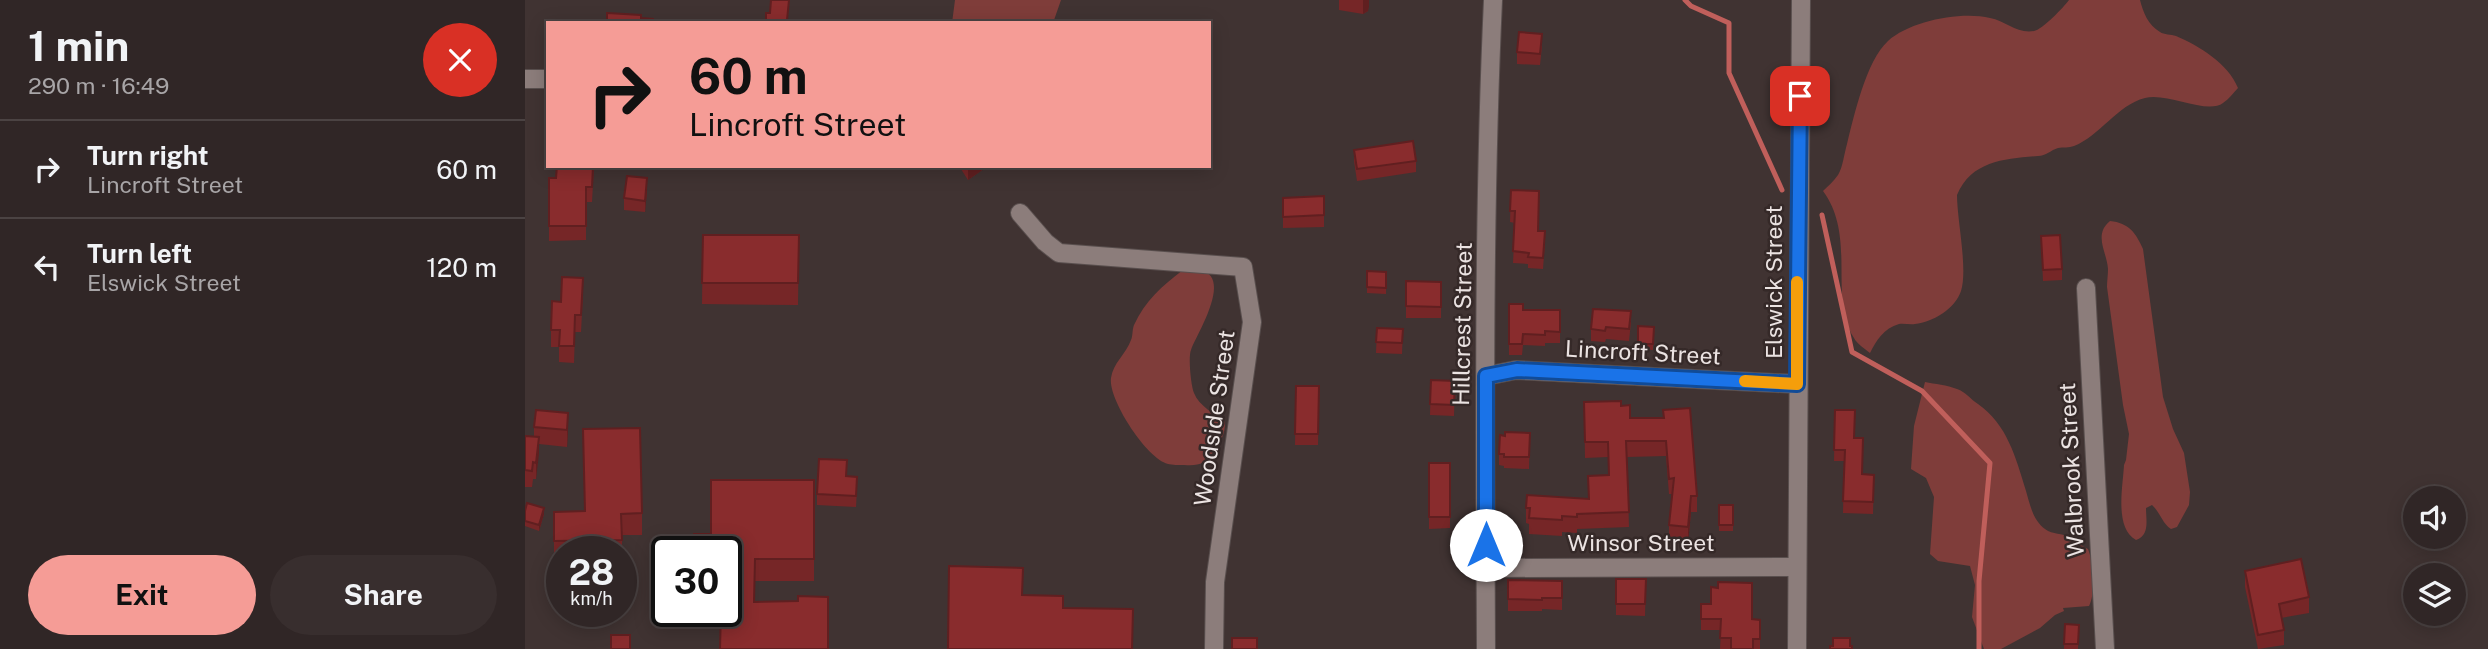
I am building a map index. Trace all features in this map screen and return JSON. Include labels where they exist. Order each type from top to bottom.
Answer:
[{"type":"street","name":"Hillcrest Street","points":[[1486,649],[1486,376],[1493,0]]},
{"type":"street","name":"Elswick Street","points":[[1797,649],[1801,0]]},
{"type":"street","points":[[525,79],[546,79]]},
{"type":"street","name":"Woodside Street","points":[[1020,213],[1045,242],[1059,253],[1243,267],[1252,323],[1215,582],[1213,649]]},
{"type":"street","name":"Walbrook Street","points":[[2085,288],[2105,649]]},
{"type":"street","name":"Lincroft Street","points":[[1486,376],[1517,370],[1797,384]]},
{"type":"street","name":"Winsor Street","points":[[1486,568],[1797,567]]},
{"type":"shaded area","points":[[955,0],[1061,0],[1054,21],[952,21]]},
{"type":"shaded area","points":[[2069,0],[2140,0],[2152,26],[2162,33],[2185,40],[2212,56],[2227,71],[2238,88],[2216,106],[2164,98],[2145,98],[2126,107],[2074,146],[2058,148],[2041,156],[2002,160],[1971,175],[1957,195],[1963,258],[1963,282],[1958,298],[1949,309],[1929,321],[1899,324],[1889,329],[1870,353],[1855,340],[1847,322],[1843,305],[1839,228],[1823,191],[1840,172],[1857,104],[1873,62],[1888,41],[1922,23],[1951,17],[1978,16],[2022,31],[2034,31],[2047,23]]},
{"type":"shaded area","points":[[2110,221],[2131,230],[2143,249],[2163,397],[2184,453],[2190,492],[2189,505],[2177,527],[2168,527],[2152,505],[2146,508],[2145,531],[2136,540],[2125,526],[2121,506],[2129,434],[2107,287],[2108,269],[2102,244],[2102,232]]},
{"type":"shaded area","points":[[1183,270],[1200,270],[1210,275],[1214,283],[1210,307],[1191,350],[1190,372],[1196,398],[1225,422],[1221,440],[1214,451],[1204,461],[1194,465],[1168,464],[1149,451],[1122,413],[1111,378],[1114,368],[1129,345],[1134,325],[1143,309],[1161,288]]},
{"type":"shaded area","points":[[1925,382],[1960,390],[1996,421],[2014,454],[2035,517],[2048,531],[2070,537],[2088,549],[2093,578],[2093,593],[2089,606],[2063,608],[2064,611],[2040,628],[2001,649],[1984,649],[1972,617],[1975,585],[1970,566],[1938,561],[1930,554],[1934,497],[1926,478],[1911,469],[1914,426]]},
{"type":"building","points":[[771,0],[789,0],[787,20],[766,21],[766,13],[770,13]]},
{"type":"building","points":[[607,13],[641,15],[641,18],[653,19],[653,21],[607,21]]},
{"type":"building","points":[[1519,32],[1542,34],[1540,54],[1517,52]]},
{"type":"building","points":[[1413,141],[1416,161],[1357,169],[1354,150]]},
{"type":"building","points":[[557,168],[593,168],[592,187],[586,187],[586,226],[549,226],[549,178],[556,178]]},
{"type":"building","points":[[627,176],[647,178],[645,201],[624,198]]},
{"type":"building","points":[[1511,190],[1539,191],[1538,231],[1545,231],[1543,258],[1528,257],[1529,253],[1513,251],[1515,211],[1510,211]]},
{"type":"building","points":[[1324,196],[1324,215],[1283,217],[1283,198]]},
{"type":"building","points":[[703,235],[799,235],[798,283],[702,283]]},
{"type":"building","points":[[2060,235],[2062,269],[2043,270],[2041,236]]},
{"type":"building","points":[[1367,271],[1386,272],[1386,288],[1367,287]]},
{"type":"building","points":[[562,277],[583,278],[581,315],[575,315],[574,346],[559,346],[560,330],[551,330],[552,301],[561,302]]},
{"type":"building","points":[[1406,281],[1441,282],[1441,307],[1406,306]]},
{"type":"building","points":[[1509,304],[1523,304],[1523,310],[1560,310],[1560,332],[1545,331],[1545,335],[1523,334],[1522,344],[1509,344]]},
{"type":"building","points":[[1593,309],[1631,311],[1629,329],[1591,329]]},
{"type":"building","points":[[1638,326],[1654,327],[1653,344],[1638,344]]},
{"type":"building","points":[[1377,328],[1403,329],[1402,343],[1376,342]]},
{"type":"building","points":[[1431,380],[1455,381],[1454,405],[1430,404]]},
{"type":"building","points":[[1296,386],[1319,386],[1318,434],[1295,434]]},
{"type":"building","points":[[1621,401],[1621,406],[1630,405],[1630,418],[1664,418],[1663,410],[1690,408],[1697,496],[1691,496],[1688,527],[1669,525],[1674,478],[1669,479],[1666,441],[1626,441],[1629,512],[1577,514],[1577,517],[1562,516],[1562,520],[1529,518],[1530,508],[1526,508],[1527,495],[1589,499],[1588,476],[1609,475],[1608,442],[1585,442],[1584,402]]},
{"type":"building","points":[[536,410],[568,413],[567,430],[534,427]]},
{"type":"building","points":[[1835,410],[1855,410],[1854,438],[1863,438],[1862,474],[1874,475],[1873,502],[1843,501],[1845,450],[1834,450]]},
{"type":"building","points":[[640,428],[642,513],[621,514],[622,536],[554,536],[554,512],[585,511],[583,429]]},
{"type":"building","points":[[1505,432],[1530,433],[1529,457],[1504,457],[1504,454],[1499,454],[1500,435],[1505,436]]},
{"type":"building","points":[[525,436],[539,437],[536,463],[533,462],[532,471],[525,470]]},
{"type":"building","points":[[819,459],[847,460],[846,476],[857,477],[856,496],[817,494]]},
{"type":"building","points":[[1429,463],[1450,463],[1450,517],[1429,517]]},
{"type":"building","points":[[711,480],[814,480],[814,559],[755,559],[754,602],[798,601],[798,596],[828,597],[828,649],[720,649],[721,627],[742,627],[742,536],[694,536],[711,534]]},
{"type":"building","points":[[527,503],[544,508],[539,525],[525,521]]},
{"type":"building","points":[[1719,505],[1733,505],[1733,525],[1719,525]]},
{"type":"building","points":[[2301,559],[2309,597],[2279,604],[2284,630],[2258,635],[2245,571]]},
{"type":"building","points":[[949,566],[1023,568],[1022,595],[1063,596],[1063,608],[1133,609],[1132,649],[948,649]]},
{"type":"building","points":[[1616,579],[1646,579],[1645,604],[1616,604]]},
{"type":"building","points":[[1508,580],[1562,581],[1562,598],[1508,599]]},
{"type":"building","points":[[1718,582],[1752,583],[1752,619],[1760,620],[1760,639],[1753,639],[1753,649],[1731,649],[1731,638],[1720,638],[1721,619],[1701,619],[1701,604],[1711,604],[1711,587],[1718,588]]},
{"type":"building","points":[[2065,624],[2079,625],[2078,644],[2064,644]]},
{"type":"building","points":[[611,635],[630,635],[630,649],[611,649]]},
{"type":"building","points":[[1232,638],[1257,638],[1257,649],[1232,649]]},
{"type":"building","points":[[1833,638],[1850,638],[1852,649],[1830,649],[1830,646],[1833,646]]},
{"type":"waterway","points":[[1685,0],[1691,6],[1729,23],[1729,73],[1782,190]]},
{"type":"waterway","points":[[1822,215],[1852,352],[1922,391],[1990,463],[1979,581],[1979,649]]},
{"type":"slow traffic","points":[[1745,381],[1797,384],[1797,282]]},
{"type":"route","points":[[1486,545],[1486,376],[1517,370],[1797,384],[1800,96]]}]
